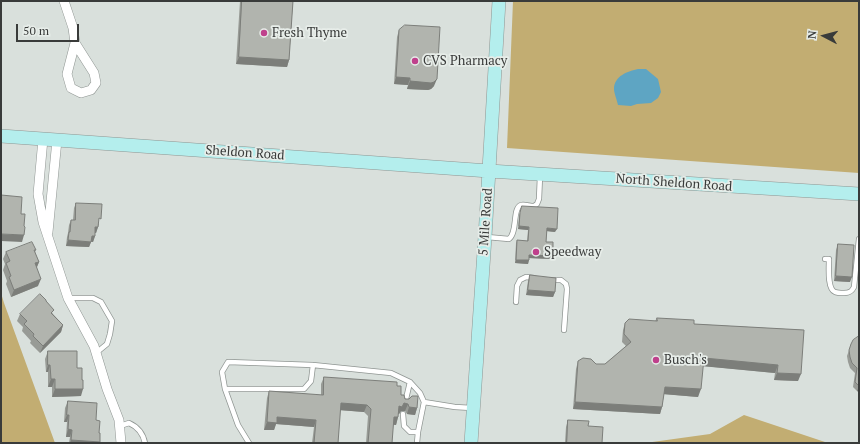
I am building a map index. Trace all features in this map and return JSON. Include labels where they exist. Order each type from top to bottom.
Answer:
[{"type":"main road","name":"5 Mile Road","points":[[471,443],[490,171],[499,1]]},
{"type":"main road","name":"Sheldon Road","points":[[1,136],[490,171]]},
{"type":"main road","name":"North Sheldon Road","points":[[490,171],[859,194]]},
{"type":"street","points":[[64,1],[73,28],[75,43],[67,74],[71,88],[81,93],[91,90],[96,83],[94,73],[75,43]]},
{"type":"street","points":[[42,139],[38,194],[47,238],[68,298],[94,346],[107,389],[119,420],[121,443]]},
{"type":"street","points":[[47,238],[57,140]]},
{"type":"lane","points":[[485,237],[509,239],[512,237],[516,212],[519,206],[534,206],[537,204],[539,199],[540,174]]},
{"type":"lane","points":[[825,258],[829,259],[831,289],[834,292],[847,294],[852,291],[854,287],[859,239]]},
{"type":"lane","points":[[516,302],[517,286],[520,280],[526,277],[540,279]]},
{"type":"lane","points":[[547,279],[561,280],[566,284],[567,289],[564,330]]},
{"type":"lane","points":[[68,298],[93,298],[101,302],[112,321],[107,344],[96,353]]},
{"type":"lane","points":[[249,443],[238,425],[225,389],[222,372],[228,362],[313,365],[391,372],[410,382],[420,394],[424,402],[417,443]]},
{"type":"lane","points":[[225,389],[304,389],[311,381],[313,365]]},
{"type":"lane","points":[[404,403],[410,382]]},
{"type":"lane","points":[[424,402],[455,407],[474,408]]},
{"type":"lane","points":[[403,414],[404,426],[410,432],[418,432]]},
{"type":"lane","points":[[120,426],[129,423],[136,426],[141,432],[145,443]]},
{"type":"shaded area","points":[[513,1],[859,1],[859,173],[507,148]]},
{"type":"shaded area","points":[[1,293],[4,303],[55,443],[1,443]]},
{"type":"shaded area","points":[[744,415],[828,443],[645,443],[710,434]]},
{"type":"water","points":[[638,69],[646,69],[658,79],[661,92],[658,98],[651,103],[631,106],[618,105],[614,92],[616,81],[622,75]]},
{"type":"building","name":"Fresh Thyme","points":[[242,1],[293,1],[289,60],[239,57]]},
{"type":"building","name":"CVS Pharmacy","points":[[405,25],[440,27],[437,79],[434,82],[410,81],[410,78],[396,77],[399,30]]},
{"type":"building","points":[[1,195],[22,197],[21,214],[25,214],[24,235],[1,234]]},
{"type":"building","points":[[76,203],[102,204],[101,219],[99,218],[98,227],[95,227],[95,236],[92,236],[91,242],[68,240],[71,220],[75,220]]},
{"type":"building","points":[[522,206],[558,208],[557,229],[547,228],[546,242],[553,242],[553,256],[529,255],[529,260],[516,260],[517,240],[528,241],[529,227],[519,226]]},
{"type":"building","points":[[32,242],[39,262],[35,263],[41,279],[14,290],[6,263],[10,261],[6,252]]},
{"type":"building","points":[[838,244],[854,245],[852,277],[836,276]]},
{"type":"building","points":[[530,275],[556,278],[555,292],[528,290]]},
{"type":"building","points":[[40,294],[54,310],[51,313],[63,325],[43,346],[24,324],[27,321],[20,314]]},
{"type":"building","points":[[657,318],[694,320],[694,324],[804,330],[801,374],[777,373],[778,365],[704,358],[701,389],[665,387],[662,407],[575,402],[578,361],[583,358],[591,359],[596,364],[605,364],[631,342],[624,334],[625,323],[629,319],[657,321]]},
{"type":"building","points":[[859,336],[859,386],[855,382],[857,368],[852,363],[849,350],[853,340]]},
{"type":"building","points":[[48,351],[77,351],[77,368],[82,368],[83,389],[55,389],[55,379],[51,379],[50,365],[48,365]]},
{"type":"building","points":[[324,377],[397,382],[397,386],[401,386],[401,395],[404,395],[405,399],[409,399],[412,396],[418,396],[417,408],[409,407],[408,404],[404,403],[402,407],[399,406],[398,417],[394,417],[392,443],[368,443],[371,409],[367,405],[341,403],[338,443],[314,443],[316,420],[277,417],[277,423],[267,422],[269,391],[323,395]]},
{"type":"building","points":[[68,401],[97,403],[96,420],[100,421],[100,442],[71,440],[72,430],[68,429]]},
{"type":"building","points":[[568,420],[589,421],[588,426],[603,427],[602,443],[567,443]]},
{"type":"place","name":"Fresh Thyme","points":[[264,33]]},
{"type":"place","name":"CVS Pharmacy","points":[[415,61]]},
{"type":"place","name":"Speedway","points":[[536,252]]},
{"type":"place","name":"Busch's","points":[[656,360]]}]
